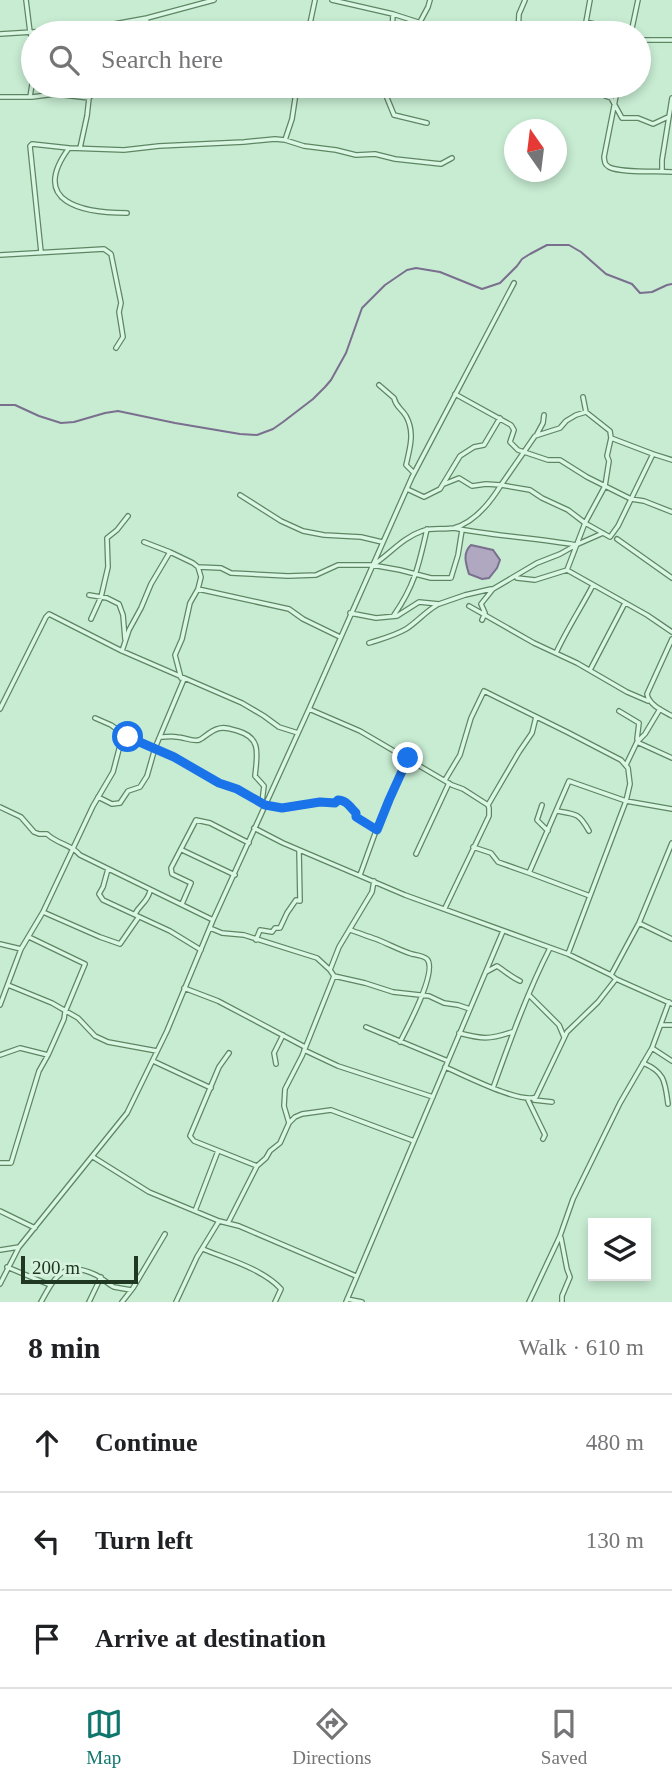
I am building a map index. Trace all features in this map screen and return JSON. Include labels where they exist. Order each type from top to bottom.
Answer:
[{"type":"street","points":[[26,0],[29,21]]},
{"type":"street","points":[[131,21],[214,0]]},
{"type":"street","points":[[311,21],[315,0]]},
{"type":"street","points":[[332,0],[417,21]]},
{"type":"street","points":[[421,21],[430,0]]},
{"type":"street","points":[[519,21],[525,0]]},
{"type":"street","points":[[586,21],[590,0]]},
{"type":"street","points":[[634,21],[638,0]]},
{"type":"street","points":[[393,13],[393,21]]},
{"type":"street","points":[[0,34],[21,33]]},
{"type":"street","points":[[651,40],[672,40]]},
{"type":"street","points":[[0,97],[21,97]]},
{"type":"street","points":[[80,148],[89,98]]},
{"type":"street","points":[[285,140],[295,98]]},
{"type":"street","points":[[387,98],[394,115],[427,122]]},
{"type":"street","points":[[611,98],[622,118],[638,118],[653,124],[668,117]]},
{"type":"street","points":[[615,98],[604,157],[606,164],[621,170],[672,172]]},
{"type":"street","points":[[662,171],[672,98]]},
{"type":"street","points":[[41,253],[30,146],[32,144],[124,150],[266,139],[285,140],[356,155],[376,154],[441,164],[452,158]]},
{"type":"street","points":[[69,148],[55,171],[57,191],[61,197],[92,211],[127,213]]},
{"type":"street","points":[[0,255],[104,249],[111,254],[121,303],[119,312],[123,337],[116,348]]},
{"type":"street","points":[[0,1284],[19,1247],[127,1113],[249,843],[263,804],[309,709],[414,473],[514,283]]},
{"type":"street","points":[[379,385],[394,398],[395,406],[406,416],[412,432],[406,466],[414,473]]},
{"type":"street","points":[[455,394],[511,425],[514,430],[510,442],[523,453],[548,460],[560,460],[631,499],[672,512]]},
{"type":"street","points":[[567,570],[585,523],[605,486],[609,461],[607,456],[610,431],[586,412],[583,397]]},
{"type":"street","points":[[536,436],[560,428],[566,421],[586,412]]},
{"type":"street","points":[[453,528],[472,519],[491,501],[536,436],[544,415]]},
{"type":"street","points":[[407,489],[424,497],[440,489],[460,456],[474,447],[484,445],[500,418]]},
{"type":"street","points":[[611,438],[672,460]]},
{"type":"street","points":[[663,457],[672,453]]},
{"type":"street","points":[[443,484],[459,478],[472,486],[501,485],[530,490],[610,537],[653,454]]},
{"type":"street","points":[[240,495],[281,521],[303,531],[382,542]]},
{"type":"street","points":[[91,619],[108,567],[107,538],[128,516]]},
{"type":"street","points":[[372,565],[386,557],[400,542],[426,529],[453,528],[576,545]]},
{"type":"street","points":[[393,616],[408,594],[417,574],[426,529]]},
{"type":"street","points":[[144,542],[198,567],[221,568],[231,573],[316,575],[338,565],[372,565],[431,578],[451,578],[462,530]]},
{"type":"street","points":[[369,643],[406,629],[439,604],[493,589],[537,563],[604,533]]},
{"type":"street","points":[[617,539],[672,578]]},
{"type":"street","points":[[122,651],[151,584],[170,552]]},
{"type":"street","points":[[98,797],[120,803],[128,791],[140,787],[147,776],[155,748],[183,678],[175,655],[182,639],[190,603],[198,589],[201,577],[198,567]]},
{"type":"street","points":[[515,577],[535,580],[567,570],[672,632]]},
{"type":"street","points":[[556,653],[593,585]]},
{"type":"street","points":[[198,589],[289,609],[340,637]]},
{"type":"street","points":[[482,620],[485,613],[481,604],[493,589]]},
{"type":"street","points":[[89,595],[107,598],[119,604],[123,615],[125,640]]},
{"type":"street","points":[[350,613],[376,618],[393,616],[419,602],[439,604]]},
{"type":"street","points":[[590,670],[625,603]]},
{"type":"street","points":[[469,606],[672,716]]},
{"type":"street","points":[[0,709],[49,614],[122,651],[242,703],[279,727],[298,733]]},
{"type":"street","points":[[648,701],[648,690],[672,639]]},
{"type":"street","points":[[416,854],[460,755],[471,718],[484,691],[621,760],[631,779],[626,801],[568,954]]},
{"type":"street","points":[[309,709],[360,731],[488,805]]},
{"type":"street","points":[[626,765],[660,709]]},
{"type":"street","points":[[619,711],[639,723],[638,742]]},
{"type":"street","points":[[445,908],[489,816],[488,805],[531,733],[536,717]]},
{"type":"street","points":[[95,718],[136,742],[174,757],[263,804],[287,808],[342,800],[356,813],[356,817],[377,830]]},
{"type":"street","points":[[160,737],[202,740],[207,733],[225,727],[250,736],[254,739],[257,750],[255,776],[264,786],[263,804]]},
{"type":"street","points":[[0,1005],[21,949],[43,912],[98,797],[113,772],[123,733]]},
{"type":"street","points":[[638,742],[672,758]]},
{"type":"street","points":[[360,874],[408,758]]},
{"type":"street","points":[[529,873],[569,781],[626,801],[672,809]]},
{"type":"street","points":[[542,805],[537,820],[548,831]]},
{"type":"street","points":[[0,807],[21,817],[34,832],[47,834],[54,841],[75,848],[80,855],[213,920]]},
{"type":"street","points":[[557,811],[581,817],[589,831]]},
{"type":"street","points":[[182,904],[191,883],[172,874],[171,868],[195,821],[199,819],[209,823],[249,843]]},
{"type":"street","points":[[254,828],[373,881],[568,954],[671,1003],[652,1048],[620,1102],[573,1199],[560,1236],[529,1302]]},
{"type":"street","points":[[611,975],[639,923],[672,843]]},
{"type":"street","points":[[474,847],[492,853],[498,862],[507,866],[590,896]]},
{"type":"street","points":[[182,850],[235,874]]},
{"type":"street","points":[[256,940],[260,930],[272,932],[275,928],[280,928],[296,900],[300,901],[299,850]]},
{"type":"street","points":[[70,857],[80,855]]},
{"type":"street","points":[[108,869],[99,894],[101,897],[170,931],[201,950]]},
{"type":"street","points":[[330,970],[339,947],[372,892],[373,881]]},
{"type":"street","points":[[43,912],[120,944],[138,908],[145,904],[150,890]]},
{"type":"street","points":[[639,923],[672,939]]},
{"type":"street","points":[[210,928],[244,935],[317,958],[334,976],[393,992],[422,995],[470,1009]]},
{"type":"street","points":[[350,930],[427,958],[431,967],[422,995],[400,1042]]},
{"type":"street","points":[[362,1302],[347,1300],[503,931]]},
{"type":"street","points":[[0,1163],[11,1163],[39,1071],[64,1019],[84,963],[29,937]]},
{"type":"street","points":[[0,944],[21,949]]},
{"type":"street","points":[[493,1088],[513,1032],[550,948]]},
{"type":"street","points":[[486,972],[497,967],[520,981]]},
{"type":"street","points":[[289,1124],[284,1106],[285,1089],[305,1049],[334,976]]},
{"type":"street","points":[[527,1099],[536,1097],[570,1028],[616,979]]},
{"type":"street","points":[[0,986],[52,1003],[78,1018],[95,1036],[107,1042],[157,1051]]},
{"type":"street","points":[[184,988],[218,1001],[338,1066],[433,1097]]},
{"type":"street","points":[[529,995],[559,1025],[564,1037]]},
{"type":"street","points":[[661,1026],[672,1025]]},
{"type":"street","points":[[366,1027],[448,1061]]},
{"type":"street","points":[[459,1033],[493,1038],[513,1032]]},
{"type":"street","points":[[276,1064],[274,1054],[283,1035]]},
{"type":"street","points":[[0,1055],[20,1048],[48,1055]]},
{"type":"street","points":[[652,1048],[672,1061]]},
{"type":"street","points":[[229,1053],[219,1067],[190,1136],[194,1141],[257,1166]]},
{"type":"street","points":[[152,1061],[211,1088]]},
{"type":"street","points":[[643,1063],[656,1068],[665,1082],[668,1104]]},
{"type":"street","points":[[445,1067],[493,1088],[527,1099],[552,1102]]},
{"type":"street","points":[[527,1099],[545,1135],[543,1139]]},
{"type":"street","points":[[228,1223],[257,1166],[280,1143],[295,1117],[331,1110],[414,1141]]},
{"type":"street","points":[[195,1211],[218,1151]]},
{"type":"street","points":[[93,1157],[149,1192],[356,1276]]},
{"type":"street","points":[[0,1211],[35,1228]]},
{"type":"street","points":[[176,1302],[219,1222]]},
{"type":"street","points":[[122,1302],[165,1234]]},
{"type":"street","points":[[560,1236],[570,1277],[562,1302]]},
{"type":"street","points":[[0,1250],[19,1247]]},
{"type":"street","points":[[203,1249],[270,1279],[281,1289],[275,1302]]},
{"type":"street","points":[[7,1267],[50,1284]]},
{"type":"street","points":[[41,1302],[50,1284],[60,1273],[74,1269],[80,1269],[113,1286],[131,1290]]},
{"type":"street","points":[[89,1302],[100,1278]]},
{"type":"shaded area","points":[[471,545],[493,550],[500,560],[489,578],[482,579],[469,574],[466,555]]},
{"type":"waterway","points":[[0,405],[15,405],[61,423],[118,411],[175,423],[257,435],[283,422],[325,387],[346,353],[362,308],[385,285],[407,270],[416,268],[440,272],[482,289],[500,283],[522,259],[547,245],[569,245],[606,274],[632,284],[640,293],[652,292],[672,284]]},
{"type":"route","points":[[128,737],[174,757],[265,805],[287,808],[342,800],[356,813],[356,817],[377,830],[408,758]]}]
